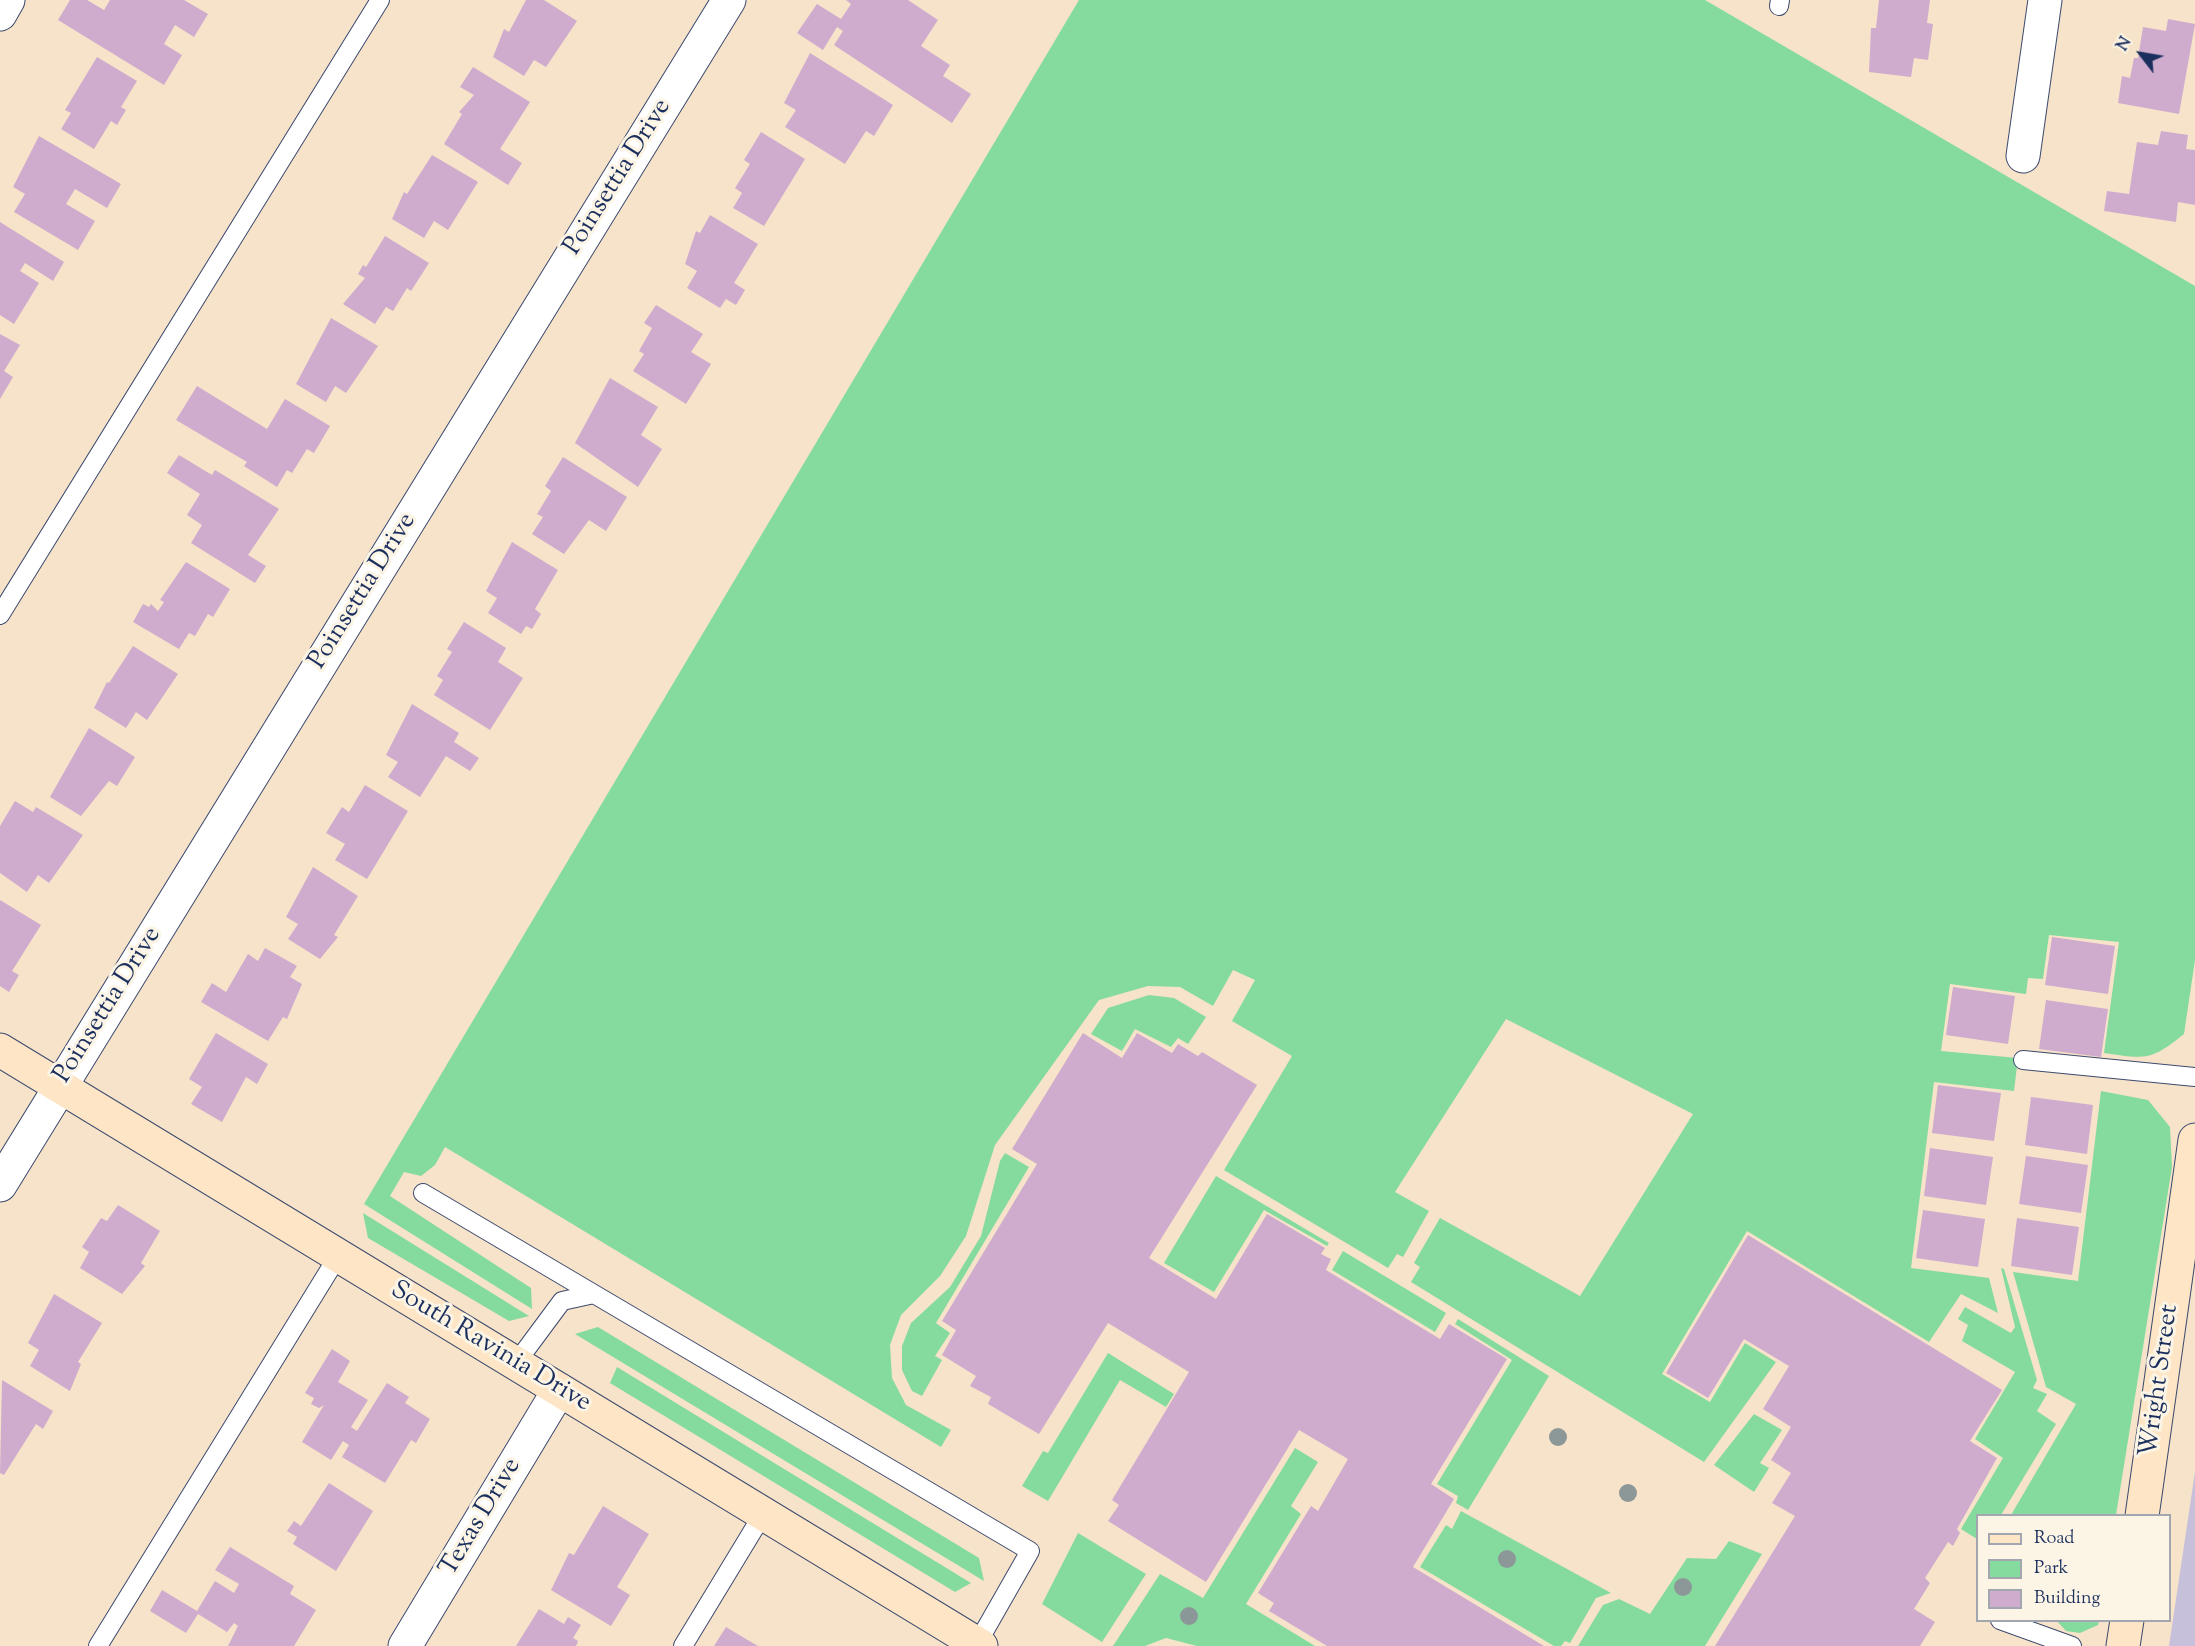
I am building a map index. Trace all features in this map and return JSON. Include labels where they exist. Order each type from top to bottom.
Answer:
[{"type":"street","points":[[0,14],[8,0]]},
{"type":"street","name":"Poinsettia Drive","points":[[0,1185],[729,0]]},
{"type":"street","points":[[2023,156],[2045,0]]},
{"type":"street","name":"South Ravinia Drive","points":[[0,1050],[979,1645]]},
{"type":"street","name":"Wright Street","points":[[2142,1514],[2195,1140]]},
{"type":"street","name":"Texas Drive","points":[[405,1646],[559,1390]]},
{"type":"street","points":[[2123,1646],[2127,1622]]},
{"type":"lane","points":[[0,615],[380,0]]},
{"type":"lane","points":[[2024,1060],[2195,1077]]},
{"type":"lane","points":[[423,1193],[1030,1551],[979,1645]]},
{"type":"lane","points":[[98,1646],[338,1256]]},
{"type":"lane","points":[[516,1363],[562,1300],[594,1294]]},
{"type":"lane","points":[[683,1646],[763,1514]]},
{"type":"lane","points":[[2006,1622],[2072,1646]]},
{"type":"shaded area","points":[[2195,1472],[2195,1646],[2169,1646]]},
{"type":"green space","points":[[1079,0],[1705,0],[2195,286],[2195,960],[2184,1034],[2163,1049],[2147,1056],[2104,1053],[2119,942],[2049,935],[2043,979],[2028,978],[2026,994],[1950,984],[1941,1051],[2018,1058],[2014,1091],[1934,1082],[1911,1268],[1989,1278],[1998,1313],[1961,1294],[1929,1342],[1747,1231],[1662,1374],[1710,1402],[1745,1343],[1776,1362],[1704,1462],[1411,1282],[1420,1267],[1414,1263],[1440,1218],[1580,1296],[1693,1114],[1506,1019],[1395,1192],[1429,1211],[1403,1257],[1397,1254],[1388,1268],[1224,1170],[1292,1056],[1232,1021],[1255,980],[1233,970],[1213,1006],[1180,987],[1148,986],[1099,1000],[995,1145],[966,1236],[940,1276],[901,1315],[890,1345],[892,1378],[906,1405],[951,1430],[941,1447],[445,1147],[435,1165],[421,1176],[404,1172],[390,1196],[531,1288],[532,1309],[364,1204]]},
{"type":"green space","points":[[1149,995],[1174,998],[1206,1017],[1188,1044],[1178,1038],[1171,1047],[1135,1029],[1122,1051],[1091,1034],[1108,1008]]},
{"type":"green space","points":[[2101,1091],[2148,1100],[2170,1127],[2172,1167],[2116,1514],[2012,1514],[2076,1404],[2046,1387],[2013,1272],[2078,1281]]},
{"type":"green space","points":[[1005,1153],[1029,1167],[936,1323],[950,1333],[935,1356],[942,1360],[922,1396],[912,1391],[902,1370],[902,1346],[911,1323],[950,1287],[981,1236],[1000,1161]]},
{"type":"green space","points":[[1216,1176],[1329,1243],[1327,1246],[1264,1210],[1214,1292],[1164,1263]]},
{"type":"green space","points":[[363,1213],[529,1316],[509,1321],[368,1238]]},
{"type":"green space","points":[[1343,1251],[1446,1313],[1435,1332],[1332,1270]]},
{"type":"green space","points":[[2001,1268],[2004,1269],[2037,1380],[2033,1388],[2047,1394],[2037,1411],[2056,1424],[2002,1514],[1976,1514],[1976,1538],[1961,1529],[2003,1458],[1975,1439],[2015,1372],[1962,1341],[1968,1325],[1958,1319],[1965,1307],[2011,1333],[2015,1327]]},
{"type":"green space","points":[[1458,1319],[1549,1376],[1468,1510],[1456,1503],[1458,1496],[1437,1484],[1512,1360],[1455,1324]]},
{"type":"green space","points":[[598,1327],[979,1558],[984,1581],[575,1334]]},
{"type":"green space","points":[[1108,1353],[1174,1394],[1166,1407],[1120,1380],[1048,1501],[1022,1486],[1043,1451],[1048,1453]]},
{"type":"green space","points":[[617,1367],[971,1583],[955,1592],[610,1383]]},
{"type":"green space","points":[[1754,1414],[1782,1430],[1760,1463],[1769,1468],[1754,1492],[1714,1465]]},
{"type":"green space","points":[[1295,1448],[1318,1462],[1291,1506],[1301,1514],[1246,1604],[1315,1646],[1197,1646],[1166,1638],[1145,1646],[1113,1646],[1160,1574],[1203,1598]]},
{"type":"green space","points":[[1461,1511],[1611,1593],[1596,1598],[1570,1643],[1565,1641],[1561,1646],[1554,1646],[1420,1567],[1446,1525],[1452,1529]]},
{"type":"green space","points":[[1078,1533],[1146,1574],[1102,1642],[1042,1604]]},
{"type":"green space","points":[[1729,1541],[1762,1554],[1705,1646],[1578,1646],[1603,1605],[1619,1599],[1650,1614],[1687,1558],[1716,1559]]},
{"type":"green space","points":[[2058,1622],[2099,1622],[2098,1625],[2080,1633],[2066,1631]]},
{"type":"building","points":[[70,0],[87,0],[104,10],[110,0],[184,0],[208,14],[194,37],[175,25],[164,44],[182,55],[164,85],[58,20]]},
{"type":"building","points":[[526,0],[544,0],[577,21],[546,67],[534,60],[524,76],[493,57],[504,29],[509,32]]},
{"type":"building","points":[[846,0],[908,0],[938,20],[921,46],[950,65],[943,76],[971,94],[952,123],[834,45],[843,31],[837,27],[823,50],[797,33],[817,4],[841,19],[851,4]]},
{"type":"building","points":[[1879,0],[1930,0],[1927,23],[1933,24],[1928,60],[1914,58],[1911,77],[1869,72],[1871,28],[1876,28]]},
{"type":"building","points":[[2168,19],[2195,24],[2179,114],[2118,103],[2122,76],[2130,78],[2134,58],[2138,58],[2143,27],[2166,31]]},
{"type":"building","points":[[810,53],[893,105],[874,136],[866,131],[845,164],[785,127],[796,110],[784,103]]},
{"type":"building","points":[[97,57],[137,81],[121,107],[126,110],[117,125],[111,121],[94,149],[61,129],[71,113],[65,110]]},
{"type":"building","points":[[473,67],[530,102],[500,149],[522,163],[508,185],[444,144],[462,114],[459,112],[474,95],[460,87]]},
{"type":"building","points":[[2161,131],[2188,135],[2186,149],[2195,150],[2195,205],[2178,202],[2176,222],[2104,211],[2107,191],[2129,194],[2137,142],[2158,145]]},
{"type":"building","points":[[761,132],[805,159],[764,226],[733,208],[742,193],[735,188],[750,164],[744,160]]},
{"type":"building","points":[[39,136],[121,184],[107,208],[75,189],[66,204],[95,221],[78,250],[14,212],[25,194],[13,187]]},
{"type":"building","points":[[432,155],[478,182],[448,230],[434,221],[424,238],[392,219],[404,192],[407,194]]},
{"type":"building","points":[[710,215],[758,244],[734,283],[745,290],[736,305],[726,299],[720,308],[687,288],[697,271],[685,264],[696,231],[700,233]]},
{"type":"building","points":[[0,222],[64,262],[53,281],[25,263],[20,271],[39,283],[14,324],[0,315]]},
{"type":"building","points":[[385,236],[429,263],[411,291],[407,288],[393,311],[386,307],[375,324],[343,304],[365,278],[358,274],[363,265],[366,267]]},
{"type":"building","points":[[656,305],[703,334],[691,352],[711,364],[686,404],[633,371],[644,354],[639,351],[652,328],[644,323]]},
{"type":"building","points":[[331,318],[378,346],[346,393],[335,386],[326,402],[296,384]]},
{"type":"building","points":[[0,334],[20,345],[4,371],[13,377],[0,399]]},
{"type":"building","points":[[610,378],[658,407],[641,435],[662,449],[638,487],[575,443]]},
{"type":"building","points":[[197,386],[267,429],[285,399],[330,426],[314,453],[307,449],[292,473],[287,470],[277,487],[244,466],[247,462],[176,420]]},
{"type":"building","points":[[179,455],[212,475],[215,470],[279,509],[248,555],[266,566],[255,583],[191,543],[202,525],[187,515],[200,494],[167,473]]},
{"type":"building","points":[[563,457],[627,497],[606,531],[589,520],[564,554],[532,534],[543,517],[537,514],[551,491],[545,486]]},
{"type":"building","points":[[512,542],[558,570],[535,609],[541,614],[532,629],[526,626],[521,634],[488,613],[497,598],[486,591]]},
{"type":"building","points":[[186,562],[230,589],[213,617],[208,614],[195,636],[189,633],[179,649],[133,622],[143,604],[149,607],[151,604],[158,611],[164,602],[160,600]]},
{"type":"building","points":[[464,622],[506,648],[498,662],[523,678],[490,730],[434,695],[443,680],[437,676],[452,652],[447,649]]},
{"type":"building","points":[[133,646],[178,674],[147,720],[136,712],[126,728],[94,708],[107,682],[109,683]]},
{"type":"building","points":[[412,704],[459,733],[454,742],[479,758],[470,771],[446,756],[420,797],[388,777],[398,762],[386,755]]},
{"type":"building","points":[[89,728],[135,757],[117,786],[109,781],[81,816],[50,797]]},
{"type":"building","points":[[365,785],[408,811],[367,879],[335,860],[345,844],[326,833],[342,807],[349,812]]},
{"type":"building","points":[[15,801],[33,812],[36,807],[83,835],[49,883],[38,875],[27,892],[0,873],[0,826]]},
{"type":"building","points":[[313,867],[358,896],[334,935],[338,937],[320,959],[288,939],[298,924],[286,917]]},
{"type":"building","points":[[0,900],[41,925],[12,971],[19,975],[9,992],[0,986]]},
{"type":"building","points":[[2052,937],[2115,946],[2108,994],[2045,985]]},
{"type":"building","points":[[265,948],[297,966],[290,977],[302,984],[287,1019],[283,1017],[268,1041],[201,1002],[212,983],[226,992],[248,954],[258,961]]},
{"type":"building","points":[[1953,987],[2015,996],[2008,1044],[1946,1035]]},
{"type":"building","points":[[2046,1000],[2108,1009],[2101,1057],[2039,1049]]},
{"type":"building","points":[[216,1033],[268,1064],[257,1084],[246,1077],[222,1122],[191,1104],[202,1087],[189,1079]]},
{"type":"building","points":[[1083,1033],[1122,1058],[1137,1033],[1172,1053],[1178,1044],[1198,1056],[1202,1052],[1257,1085],[1149,1258],[1216,1299],[1267,1214],[1325,1248],[1321,1254],[1331,1259],[1326,1270],[1440,1339],[1449,1324],[1507,1359],[1431,1484],[1454,1499],[1413,1567],[1544,1646],[1327,1646],[1269,1611],[1274,1603],[1258,1593],[1311,1506],[1318,1511],[1348,1459],[1299,1430],[1206,1582],[1108,1521],[1119,1505],[1112,1500],[1189,1372],[1108,1323],[1039,1434],[988,1404],[991,1397],[970,1386],[976,1376],[942,1355],[956,1330],[942,1321],[1037,1164],[1012,1149]]},
{"type":"building","points":[[1938,1085],[2001,1093],[1994,1141],[1932,1133]]},
{"type":"building","points":[[2031,1097],[2093,1105],[2087,1154],[2025,1145]]},
{"type":"building","points":[[1930,1148],[1993,1157],[1986,1205],[1924,1196]]},
{"type":"building","points":[[2026,1156],[2088,1165],[2081,1213],[2019,1204]]},
{"type":"building","points":[[118,1205],[160,1231],[141,1263],[145,1266],[122,1294],[80,1268],[89,1252],[82,1247],[101,1218],[107,1221]]},
{"type":"building","points":[[1923,1210],[1985,1219],[1978,1267],[1916,1258]]},
{"type":"building","points":[[2017,1218],[2079,1227],[2072,1275],[2011,1266]]},
{"type":"building","points":[[1748,1235],[2002,1390],[1970,1441],[1997,1458],[1957,1529],[1960,1533],[1953,1546],[1948,1542],[1925,1578],[1930,1583],[1914,1609],[1935,1622],[1920,1646],[1715,1646],[1795,1516],[1772,1503],[1791,1473],[1771,1460],[1791,1427],[1763,1409],[1789,1366],[1744,1339],[1708,1398],[1666,1373]]},
{"type":"building","points":[[54,1294],[102,1323],[78,1362],[81,1364],[70,1391],[30,1366],[39,1350],[28,1343]]},
{"type":"building","points":[[332,1349],[350,1361],[338,1382],[368,1400],[351,1427],[357,1431],[387,1383],[409,1397],[405,1403],[430,1419],[416,1443],[411,1440],[385,1483],[342,1457],[349,1445],[343,1441],[331,1460],[302,1442],[324,1405],[319,1408],[311,1404],[314,1398],[305,1393]]},
{"type":"building","points":[[2,1380],[53,1411],[43,1429],[36,1424],[4,1475],[0,1473]]},
{"type":"building","points":[[329,1483],[373,1511],[336,1571],[293,1544],[297,1537],[287,1531],[294,1521],[301,1526]]},
{"type":"building","points":[[603,1506],[649,1534],[617,1587],[630,1595],[611,1626],[551,1590],[569,1553],[574,1555]]},
{"type":"building","points":[[230,1547],[294,1586],[290,1594],[316,1610],[294,1646],[228,1646],[238,1626],[234,1623],[227,1632],[198,1614],[186,1633],[150,1611],[162,1590],[197,1611],[215,1581],[234,1593],[239,1584],[215,1570]]},
{"type":"building","points":[[539,1609],[564,1624],[568,1617],[581,1625],[573,1638],[578,1641],[576,1646],[516,1646]]},
{"type":"building","points":[[726,1627],[746,1639],[758,1646],[714,1646]]}]
